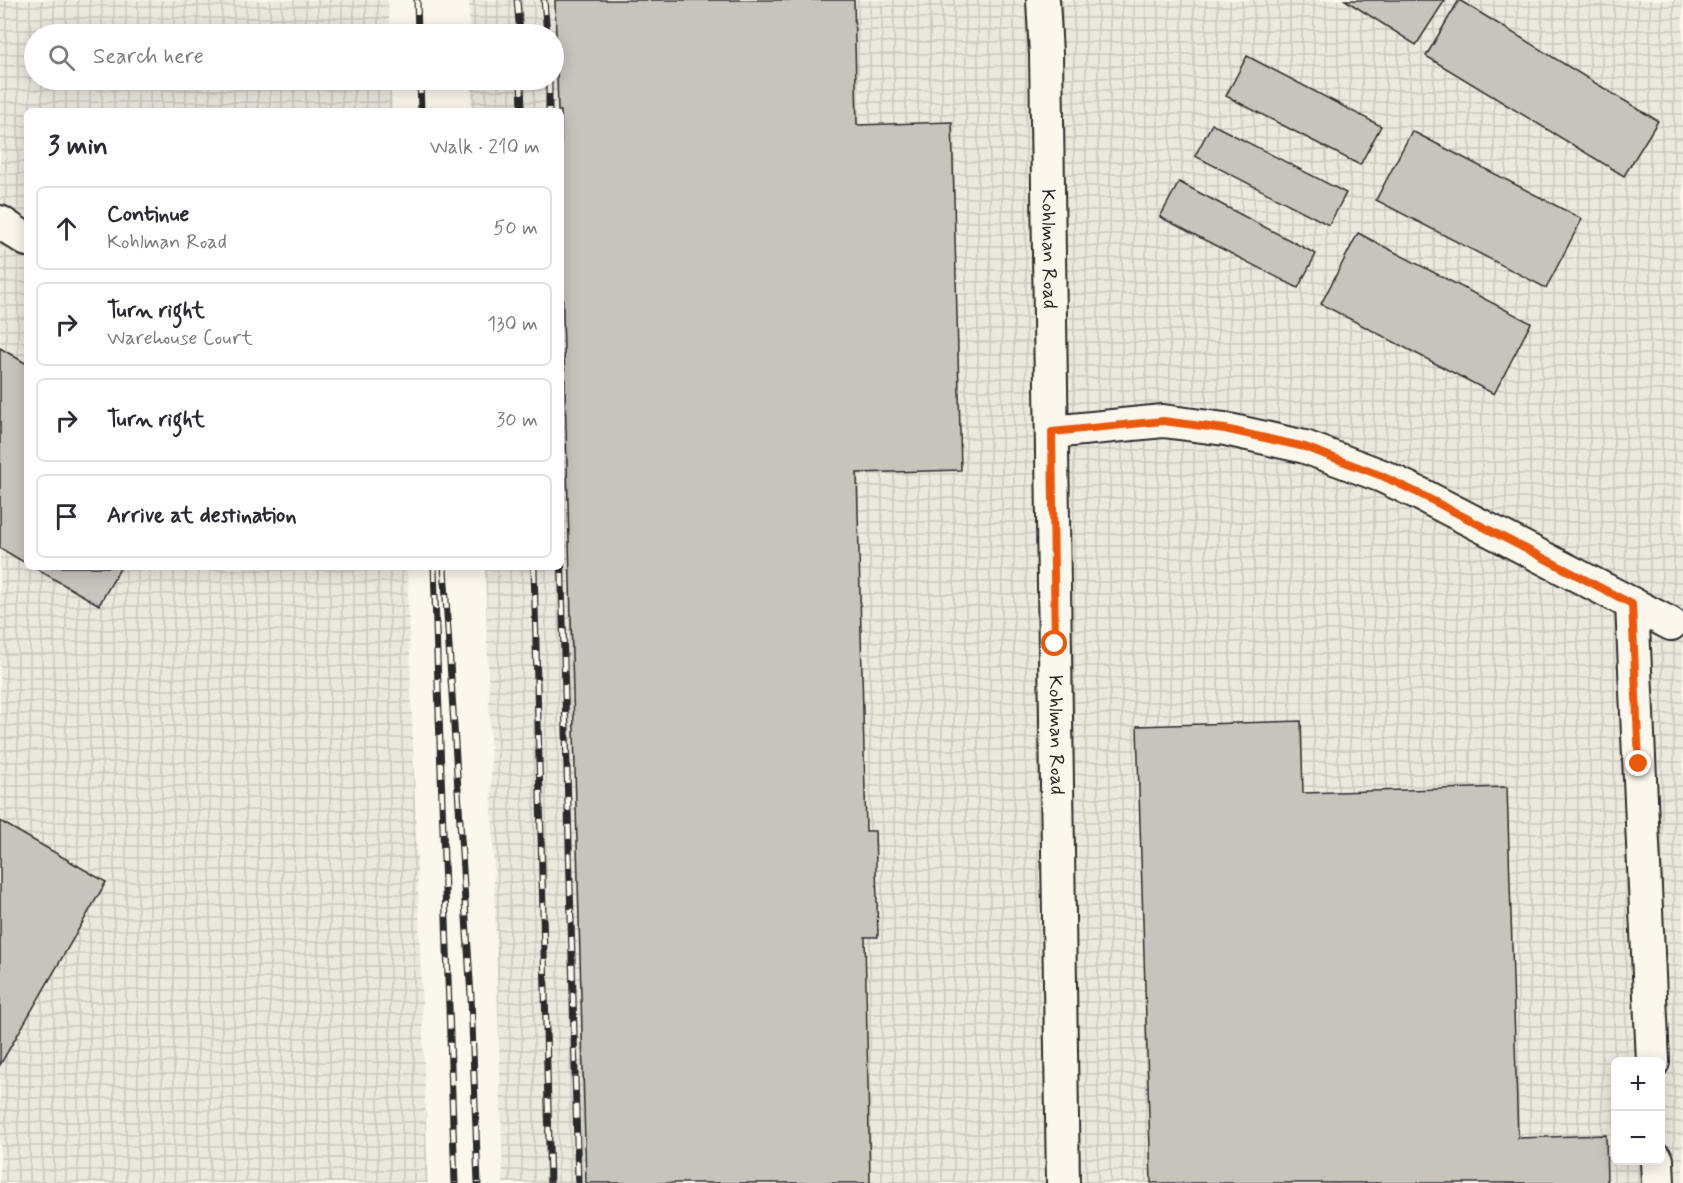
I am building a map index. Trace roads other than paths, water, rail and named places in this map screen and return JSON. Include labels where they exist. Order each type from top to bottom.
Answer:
[{"type":"street","name":"Kohlman Road","points":[[1043,0],[1046,54],[1063,1183]]},
{"type":"street","points":[[0,222],[24,238]]},
{"type":"street","points":[[1052,432],[1163,421],[1225,429],[1305,447],[1344,460],[1409,489],[1671,624]]},
{"type":"street","points":[[1632,604],[1653,1057]]},
{"type":"street","points":[[1657,1165],[1658,1183]]},
{"type":"railway","points":[[417,0],[418,24]]},
{"type":"railway","points":[[517,0],[519,24]]},
{"type":"railway","points":[[544,0],[546,24]]},
{"type":"railway","points":[[420,90],[421,108]]},
{"type":"railway","points":[[521,90],[522,108]]},
{"type":"railway","points":[[549,90],[549,108]]},
{"type":"railway","points":[[434,570],[455,1183]]},
{"type":"railway","points":[[444,570],[471,997],[478,1183]]},
{"type":"railway","points":[[534,570],[550,1183]]},
{"type":"railway","points":[[562,570],[578,1183]]}]
